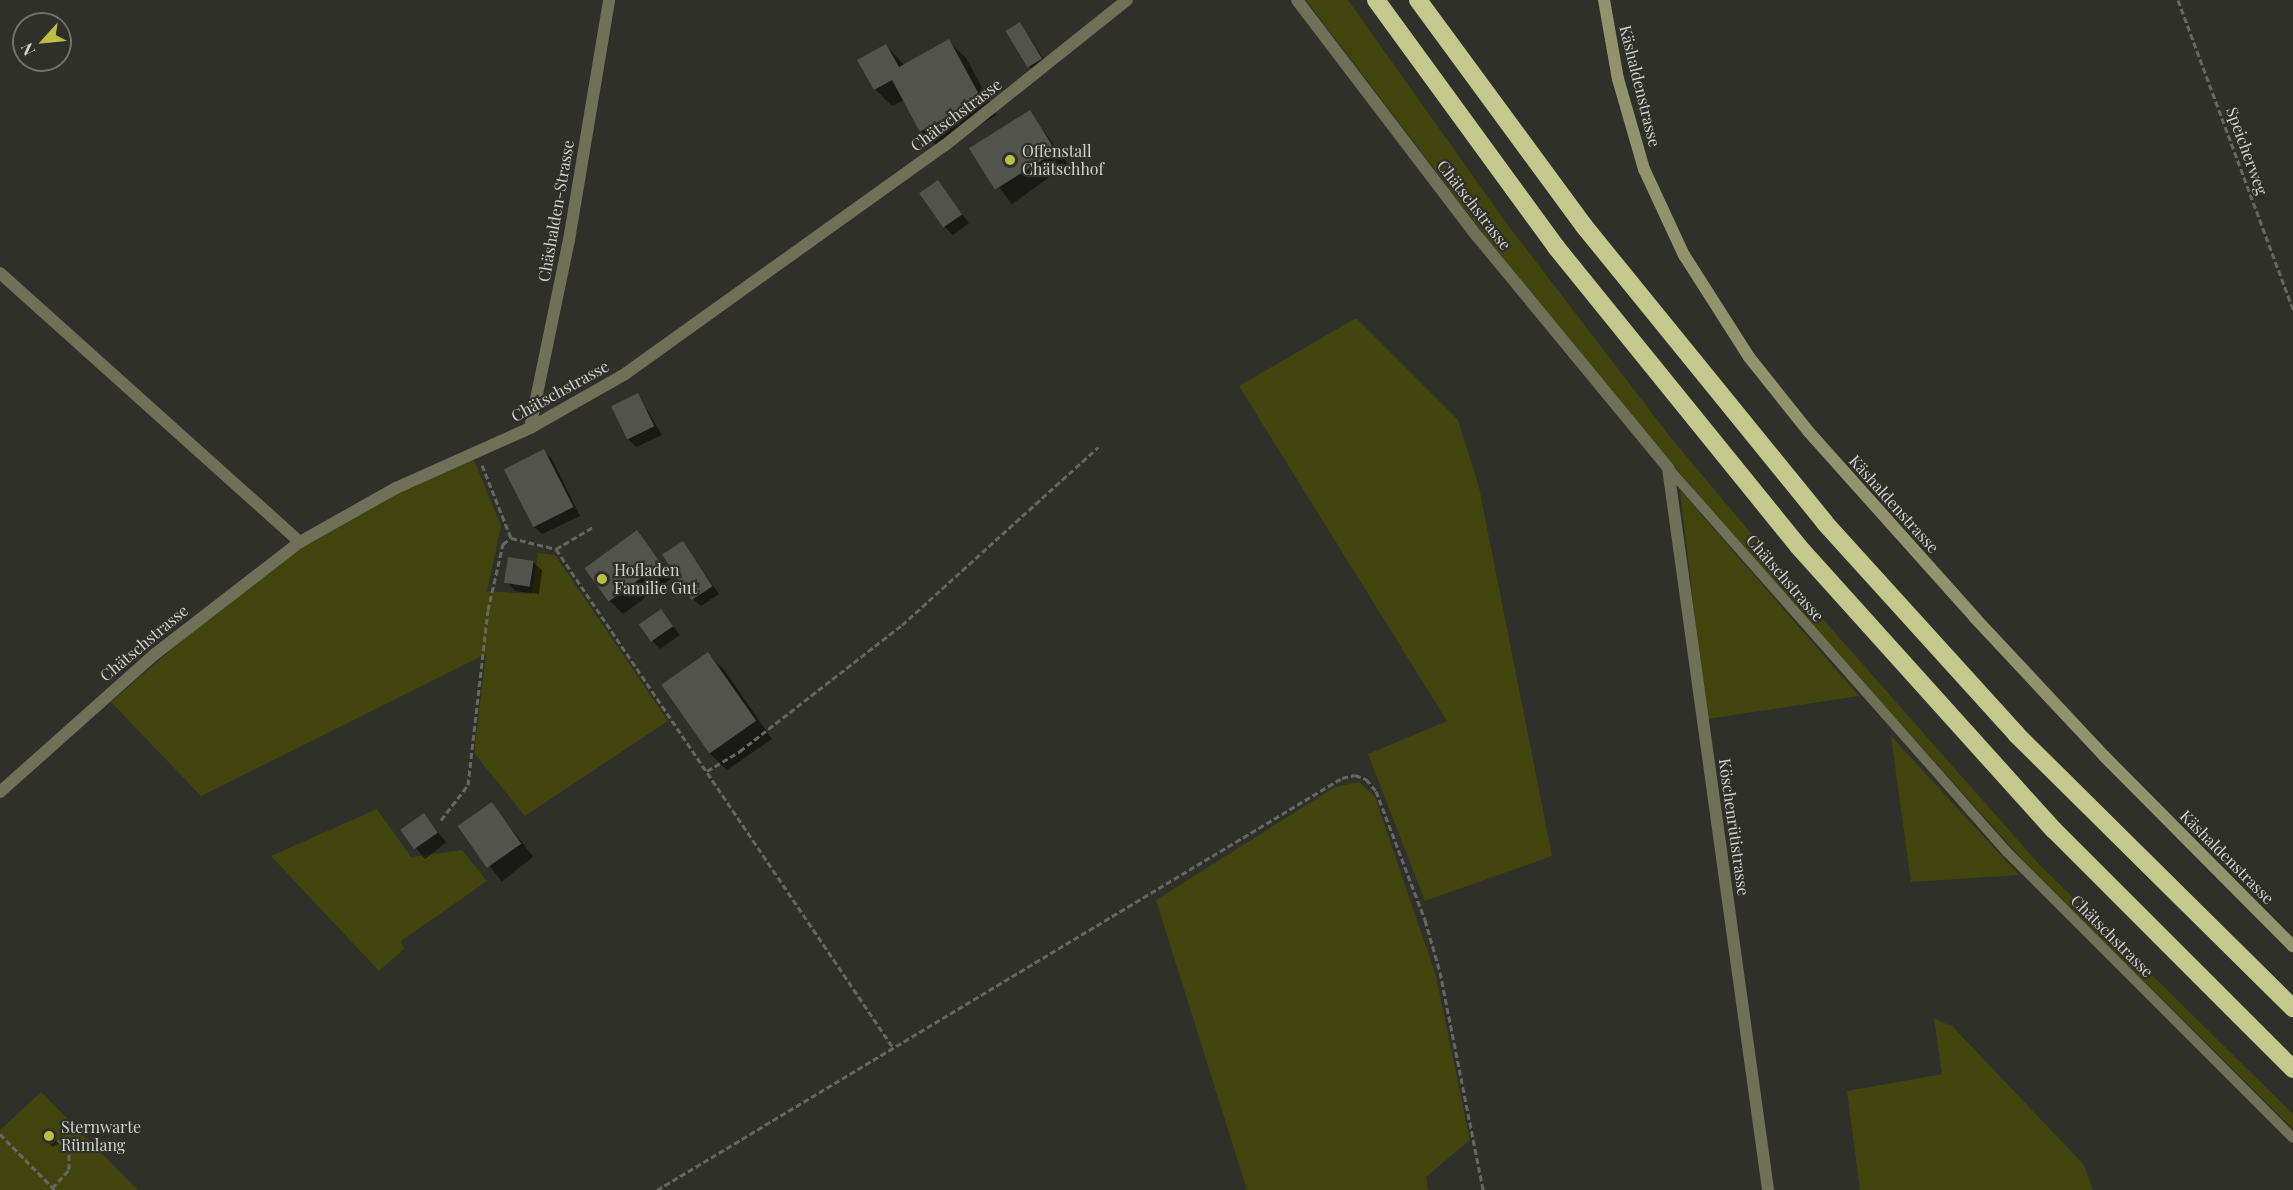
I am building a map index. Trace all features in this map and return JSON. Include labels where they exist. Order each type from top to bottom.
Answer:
[{"type":"highway","points":[[1376,0],[1556,247],[1798,546],[2054,830],[2293,1069]]},
{"type":"highway","points":[[1418,0],[1592,235],[1824,523],[2025,743],[2293,1008]]},
{"type":"street","name":"Chäshalden-Strasse","points":[[530,428],[569,240],[609,0]]},
{"type":"street","name":"Chätschstrasse","points":[[0,792],[155,654],[300,542],[396,488],[530,428],[625,374],[685,334],[944,146],[1127,0]]},
{"type":"street","name":"Chätschstrasse","points":[[1297,0],[1477,236],[1668,468]]},
{"type":"street","name":"Käshaldenstrasse","points":[[1604,0],[1626,110],[1653,189],[1700,282],[1749,357],[1842,471],[2039,687],[2293,946]]},
{"type":"street","points":[[0,273],[300,542]]},
{"type":"street","name":"Köschenrütistrasse","points":[[1668,468],[1768,1190]]},
{"type":"lane","name":"Chätschstrasse","points":[[1668,468],[1999,844],[2293,1138]]},
{"type":"path","name":"Speicherweg","points":[[2178,0],[2293,310]]},
{"type":"path","points":[[707,771],[740,751],[902,625],[1098,447]]},
{"type":"path","points":[[477,453],[511,538]]},
{"type":"path","points":[[556,549],[593,527]]},
{"type":"path","points":[[511,538],[556,549],[892,1046]]},
{"type":"path","points":[[441,820],[468,785],[488,610],[503,544],[511,538]]},
{"type":"path","points":[[657,1190],[892,1046],[1342,778],[1355,775],[1366,779],[1376,791],[1425,920],[1440,972],[1484,1190]]},
{"type":"path","points":[[0,1134],[54,1189],[69,1170],[69,1150],[56,1138]]},
{"type":"shaded area","points":[[1306,0],[1348,0],[1504,220],[1671,438],[1829,626],[2038,863],[2293,1114],[2293,1129],[2031,869],[1733,537],[1511,270]]},
{"type":"shaded area","points":[[1356,318],[1458,420],[1479,487],[1552,856],[1425,901],[1368,754],[1447,721],[1239,386]]},
{"type":"shaded area","points":[[474,460],[501,526],[487,591],[532,594],[538,553],[555,555],[668,721],[525,816],[474,753],[486,654],[201,796],[111,702],[228,601],[305,546],[400,492]]},
{"type":"shaded area","points":[[1680,490],[1859,696],[1707,719]]},
{"type":"shaded area","points":[[1891,736],[2019,875],[1911,882]]},
{"type":"shaded area","points":[[1359,782],[1375,797],[1436,976],[1470,1140],[1426,1177],[1428,1190],[1247,1190],[1156,900],[1335,787]]},
{"type":"shaded area","points":[[377,809],[411,857],[462,850],[487,881],[401,941],[404,949],[379,971],[271,856]]},
{"type":"shaded area","points":[[1934,1019],[1952,1026],[2084,1165],[2093,1190],[1860,1190],[1847,1091],[1942,1074]]},
{"type":"shaded area","points":[[41,1092],[138,1190],[0,1190],[0,1130]]},
{"type":"building","points":[[1020,22],[1042,59],[1028,68],[1005,31]]},
{"type":"building","points":[[949,39],[981,98],[920,132],[892,80],[874,90],[857,60],[886,44],[899,67]]},
{"type":"building","name":"Offenstall Chätschhof","points":[[1030,110],[1056,152],[995,190],[969,148]]},
{"type":"building","points":[[938,180],[962,214],[943,228],[919,193]]},
{"type":"building","points":[[638,393],[654,426],[627,439],[611,406]]},
{"type":"building","points":[[544,449],[574,507],[533,527],[504,469]]},
{"type":"building","points":[[637,530],[661,563],[609,601],[584,568]]},
{"type":"building","points":[[683,541],[712,586],[691,600],[662,555]]},
{"type":"building","points":[[508,557],[534,561],[530,587],[504,583]]},
{"type":"building","points":[[661,609],[673,626],[651,642],[639,624]]},
{"type":"building","points":[[708,652],[756,721],[709,754],[661,685]]},
{"type":"building","points":[[492,802],[521,844],[487,868],[458,826]]},
{"type":"building","points":[[424,813],[438,833],[414,849],[400,830]]},
{"type":"building","name":"Sternwarte Rümlang","points":[[46,1130],[52,1130],[56,1137],[52,1144],[46,1144],[42,1140],[42,1134]]},
{"type":"place","name":"Offenstall Chätschhof","points":[[1010,160]]},
{"type":"place","name":"Hofladen Familie Gut","points":[[602,579]]},
{"type":"place","name":"Sternwarte Rümlang","points":[[49,1136]]}]
